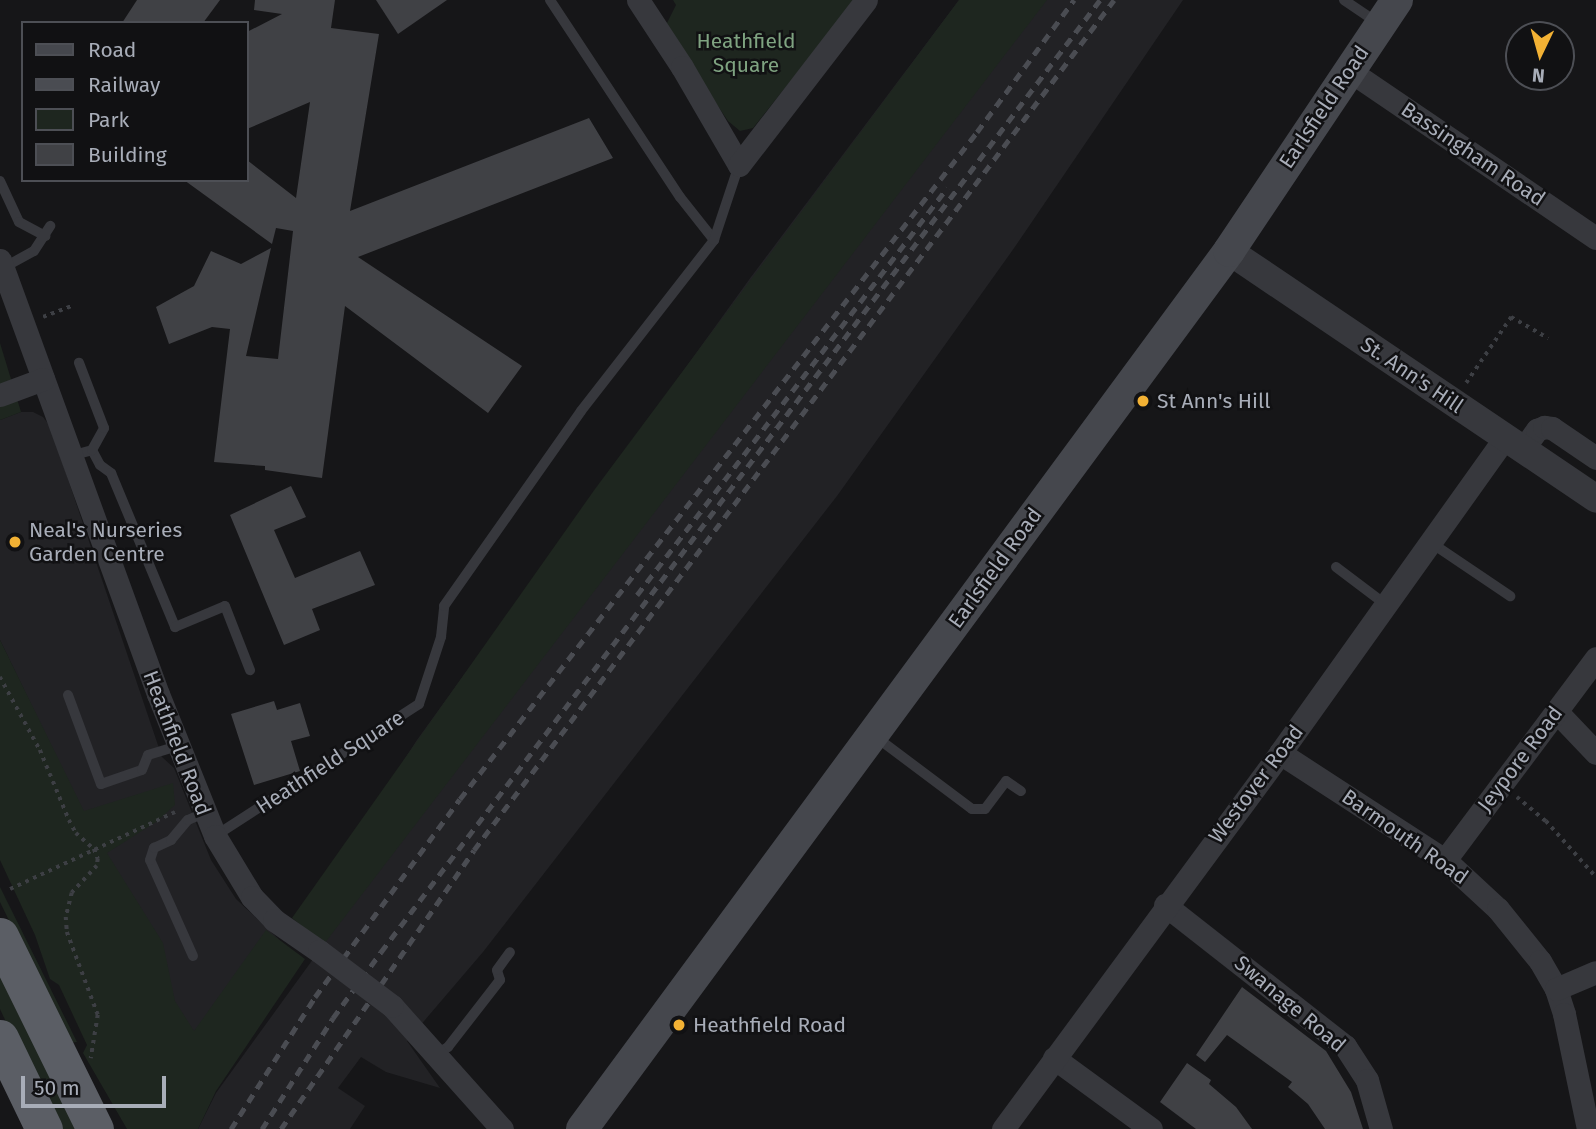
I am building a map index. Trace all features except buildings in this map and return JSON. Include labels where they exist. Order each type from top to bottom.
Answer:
[{"type":"highway","points":[[0,936],[95,1129]]},
{"type":"highway","points":[[0,1038],[44,1129]]},
{"type":"main road","name":"Earlsfield Road","points":[[582,1129],[1229,251],[1389,12]]},
{"type":"street","points":[[638,0],[682,67],[739,165],[866,0]]},
{"type":"street","name":"Bassingham Road","points":[[1350,71],[1596,238]]},
{"type":"street","name":"St. Ann's Hill","points":[[1229,251],[1596,499]]},
{"type":"street","name":"Heathfield Road","points":[[1,264],[43,379],[81,453],[178,746],[215,836],[252,897],[274,920],[393,1006],[502,1129]]},
{"type":"street","points":[[0,393],[43,379]]},
{"type":"street","name":"Westover Road","points":[[1003,1129],[1280,753],[1430,542],[1514,443],[1544,427],[1552,428],[1596,458]]},
{"type":"street","name":"Jeypore Road","points":[[1444,860],[1596,659]]},
{"type":"street","points":[[1556,712],[1596,754]]},
{"type":"street","name":"Barmouth Road","points":[[1280,753],[1444,860],[1498,909],[1540,961],[1556,989],[1564,1014],[1588,1129]]},
{"type":"street","name":"Swanage Road","points":[[1166,905],[1345,1046],[1367,1080],[1381,1129]]},
{"type":"street","points":[[1556,989],[1596,972]]},
{"type":"street","points":[[1054,1058],[1151,1129]]},
{"type":"lane","points":[[550,0],[680,197],[714,240]]},
{"type":"lane","points":[[1345,0],[1389,12]]},
{"type":"lane","name":"Heathfield Square","points":[[215,836],[419,704],[441,637],[444,606],[580,411],[714,240],[739,165]]},
{"type":"lane","points":[[0,181],[19,222],[47,231],[25,258],[1,264]]},
{"type":"lane","points":[[79,363],[104,428],[81,453],[111,473],[175,626],[225,606],[250,670]]},
{"type":"lane","points":[[1430,542],[1510,596]]},
{"type":"lane","points":[[1336,567],[1385,604]]},
{"type":"lane","points":[[68,695],[101,784],[142,770],[148,755],[178,746]]},
{"type":"lane","points":[[874,735],[972,809],[985,809],[1006,781],[1021,791]]},
{"type":"lane","points":[[193,956],[150,860],[154,848],[171,840],[202,807]]},
{"type":"lane","points":[[436,1054],[448,1047],[500,980],[497,970],[510,952]]},
{"type":"path","points":[[23,325],[74,306]]},
{"type":"path","points":[[1454,402],[1511,317],[1548,338]]},
{"type":"path","points":[[0,677],[40,750],[69,820],[76,832],[94,849],[97,866],[72,893],[66,917],[67,932],[98,1015],[91,1058]]},
{"type":"path","points":[[1502,785],[1546,821],[1596,877]]},
{"type":"path","points":[[10,889],[94,849],[202,807]]},
{"type":"shaded area","points":[[959,0],[1183,0],[1012,251],[837,496],[483,952],[407,1041],[440,1088],[386,1072],[361,1057],[338,1088],[365,1106],[350,1129],[198,1129],[216,1093],[324,944],[393,777],[417,740],[751,277]]},
{"type":"shaded area","points":[[21,412],[33,412],[43,417],[50,426],[162,757],[174,768],[211,860],[236,899],[287,947],[206,1066],[0,640],[0,420]]},
{"type":"green space","name":"Heathfield Square","points":[[673,0],[855,0],[753,128],[740,131],[728,121],[665,27],[676,5]]},
{"type":"green space","points":[[959,0],[1047,0],[324,944],[292,918],[595,489]]},
{"type":"green space","points":[[0,343],[21,412],[0,420]]},
{"type":"green space","points":[[0,640],[84,811],[173,783],[175,805],[156,822],[107,853],[163,943],[175,1001],[194,1031],[266,930],[305,959],[216,1091],[198,1129],[127,1129],[83,1053],[87,1045],[59,985],[50,979],[35,935],[0,860]]},
{"type":"green space","points":[[0,887],[77,1042],[69,1043],[0,902]]},
{"type":"green space","points":[[0,968],[77,1129],[56,1129],[0,1009]]},
{"type":"railway","points":[[231,1129],[315,997],[460,799],[977,132],[1074,0]]},
{"type":"railway","points":[[262,1129],[333,1018],[381,952],[1100,0]]},
{"type":"railway","points":[[281,1129],[474,850],[1114,0]]},
{"type":"railway","points":[[637,595],[947,188]]},
{"type":"place","name":"St Ann's Hill","points":[[1143,401]]},
{"type":"place","name":"Neal's Nurseries Garden Centre","points":[[15,542]]},
{"type":"place","name":"Heathfield Road","points":[[679,1025]]}]
